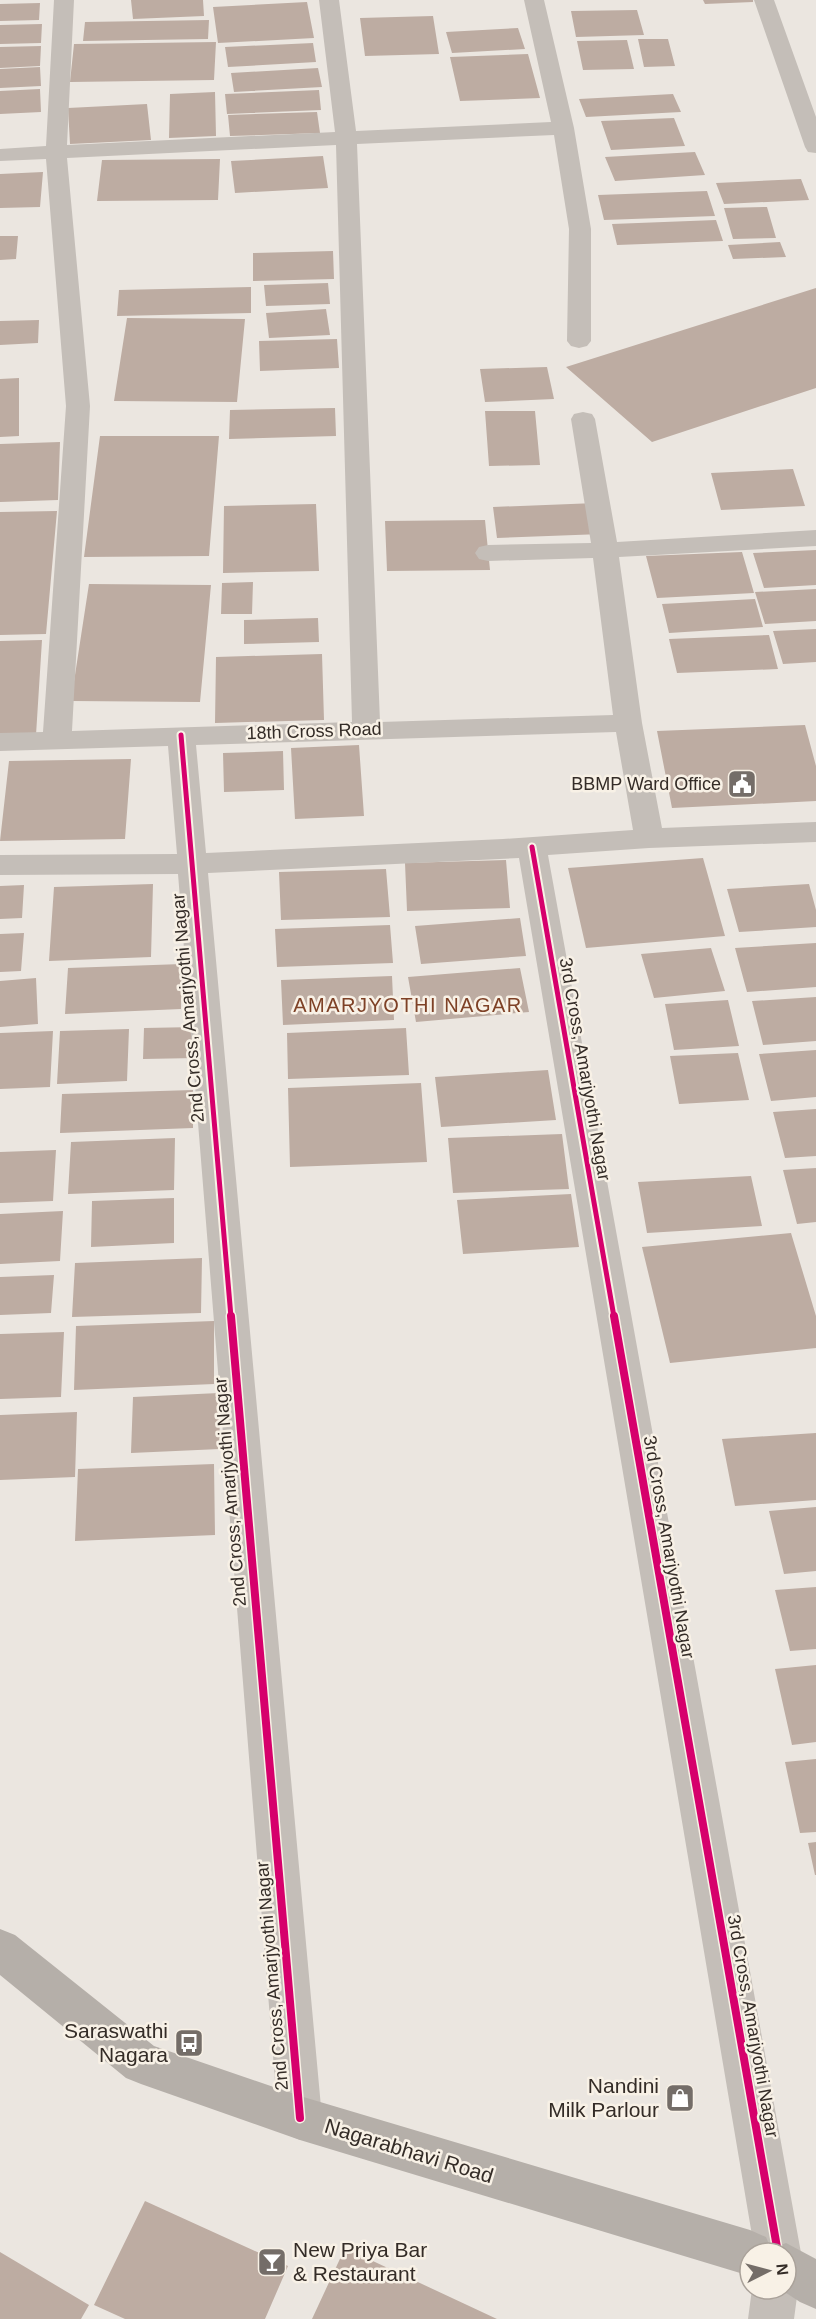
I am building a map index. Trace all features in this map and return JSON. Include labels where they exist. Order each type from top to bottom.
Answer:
[{"type":"main road","name":"Nagarabhavi Road","points":[[0,1949],[141,2063],[300,2118],[738,2249]]},
{"type":"main road","points":[[798,2274],[816,2286]]},
{"type":"street","points":[[57,739],[78,406],[56,153],[64,0]]},
{"type":"street","points":[[329,0],[346,138],[366,729]]},
{"type":"street","points":[[534,0],[563,128],[580,229],[579,341]]},
{"type":"street","points":[[764,0],[816,147]]},
{"type":"street","points":[[0,155],[563,128]]},
{"type":"street","points":[[583,419],[606,550],[628,723],[649,838]]},
{"type":"street","points":[[488,553],[606,550],[816,538]]},
{"type":"street","name":"18th Cross Road","points":[[0,742],[366,729],[628,723]]},
{"type":"street","name":"2nd Cross, Amarjyothi Nagar","points":[[181,735],[300,2118]]},
{"type":"street","points":[[0,865],[191,864],[532,847],[649,838],[812,835]]},
{"type":"street","name":"3rd Cross, Amarjyothi Nagar","points":[[532,847],[776,2241]]},
{"type":"street","points":[[771,2319],[773,2301]]},
{"type":"building","points":[[131,0],[203,0],[204,16],[133,19]]},
{"type":"building","points":[[703,0],[753,0],[753,2],[705,4]]},
{"type":"building","points":[[307,2],[314,38],[218,43],[213,7]]},
{"type":"building","points":[[40,3],[39,20],[0,21],[0,4]]},
{"type":"building","points":[[637,10],[644,35],[576,37],[571,11]]},
{"type":"building","points":[[433,16],[439,54],[365,56],[360,18]]},
{"type":"building","points":[[209,20],[208,39],[83,41],[85,22]]},
{"type":"building","points":[[42,24],[41,43],[0,44],[0,25]]},
{"type":"building","points":[[518,28],[525,49],[452,53],[446,32]]},
{"type":"building","points":[[638,39],[668,39],[675,66],[644,67]]},
{"type":"building","points":[[627,40],[634,69],[583,70],[577,41]]},
{"type":"building","points":[[216,42],[214,80],[70,82],[74,44]]},
{"type":"building","points":[[313,43],[316,62],[228,67],[225,47]]},
{"type":"building","points":[[41,46],[40,66],[0,68],[0,47]]},
{"type":"building","points":[[528,54],[540,98],[460,101],[450,57]]},
{"type":"building","points":[[40,67],[41,86],[0,88],[0,69]]},
{"type":"building","points":[[318,68],[322,87],[234,92],[231,73]]},
{"type":"building","points":[[40,89],[41,112],[0,114],[0,91]]},
{"type":"building","points":[[319,90],[321,110],[227,114],[225,94]]},
{"type":"building","points":[[215,92],[216,136],[169,138],[170,94]]},
{"type":"building","points":[[673,94],[681,112],[586,117],[579,99]]},
{"type":"building","points":[[147,104],[151,140],[70,144],[68,108]]},
{"type":"building","points":[[317,112],[320,133],[230,136],[228,115]]},
{"type":"building","points":[[674,118],[685,146],[611,150],[601,121]]},
{"type":"building","points":[[695,152],[705,175],[615,181],[605,157]]},
{"type":"building","points":[[323,156],[328,188],[235,193],[231,161]]},
{"type":"building","points":[[220,159],[218,200],[97,201],[102,160]]},
{"type":"building","points":[[43,172],[40,207],[0,208],[0,174]]},
{"type":"building","points":[[801,179],[809,200],[724,204],[716,183]]},
{"type":"building","points":[[707,191],[715,216],[604,220],[598,195]]},
{"type":"building","points":[[767,207],[776,238],[733,239],[724,208]]},
{"type":"building","points":[[716,220],[723,241],[617,245],[612,224]]},
{"type":"building","points":[[0,236],[18,236],[16,259],[0,260]]},
{"type":"building","points":[[780,242],[786,257],[733,259],[728,245]]},
{"type":"building","points":[[333,251],[334,279],[253,281],[253,253]]},
{"type":"building","points":[[328,283],[330,304],[266,306],[264,285]]},
{"type":"building","points":[[251,287],[251,313],[117,316],[119,290]]},
{"type":"building","points":[[816,288],[816,388],[652,442],[566,367]]},
{"type":"building","points":[[326,309],[330,335],[269,338],[266,313]]},
{"type":"building","points":[[127,318],[245,319],[237,402],[114,401]]},
{"type":"building","points":[[39,320],[38,343],[0,345],[0,321]]},
{"type":"building","points":[[337,339],[339,368],[260,371],[259,341]]},
{"type":"building","points":[[547,367],[554,399],[485,402],[480,369]]},
{"type":"building","points":[[19,378],[19,436],[0,437],[0,379]]},
{"type":"building","points":[[335,408],[336,436],[229,439],[230,410]]},
{"type":"building","points":[[485,411],[535,411],[540,465],[489,466]]},
{"type":"building","points":[[100,436],[219,436],[209,556],[84,557]]},
{"type":"building","points":[[60,442],[58,500],[0,502],[0,444]]},
{"type":"building","points":[[793,469],[805,506],[721,510],[711,473]]},
{"type":"building","points":[[596,503],[602,534],[497,538],[493,507]]},
{"type":"building","points":[[316,504],[319,571],[223,573],[224,506]]},
{"type":"building","points":[[57,511],[46,634],[0,635],[0,512]]},
{"type":"building","points":[[485,520],[490,570],[387,571],[385,521]]},
{"type":"building","points":[[816,550],[816,585],[764,588],[753,553]]},
{"type":"building","points":[[742,552],[754,593],[657,598],[646,556]]},
{"type":"building","points":[[253,582],[252,614],[221,614],[222,583]]},
{"type":"building","points":[[89,584],[211,585],[200,702],[71,701]]},
{"type":"building","points":[[816,589],[816,621],[765,624],[755,592]]},
{"type":"building","points":[[755,599],[763,627],[669,633],[662,604]]},
{"type":"building","points":[[318,618],[319,642],[244,644],[244,620]]},
{"type":"building","points":[[816,629],[816,662],[783,664],[773,631]]},
{"type":"building","points":[[769,635],[778,669],[677,673],[669,639]]},
{"type":"building","points":[[42,640],[36,735],[0,736],[0,641]]},
{"type":"building","points":[[322,654],[324,720],[215,723],[216,657]]},
{"type":"building","name":"BBMP Ward Office","points":[[805,725],[816,766],[816,801],[672,808],[657,731]]},
{"type":"building","points":[[359,745],[364,816],[295,819],[291,748]]},
{"type":"building","points":[[283,751],[284,790],[224,792],[223,753]]},
{"type":"building","points":[[131,759],[125,839],[0,841],[9,761]]},
{"type":"building","points":[[703,858],[725,936],[586,948],[568,868]]},
{"type":"building","points":[[506,860],[510,908],[407,911],[405,863]]},
{"type":"building","points":[[386,869],[390,917],[281,920],[279,872]]},
{"type":"building","points":[[153,884],[151,957],[49,961],[54,887]]},
{"type":"building","points":[[809,884],[816,910],[816,927],[739,932],[727,889]]},
{"type":"building","points":[[24,885],[22,918],[0,919],[0,886]]},
{"type":"building","points":[[520,918],[526,956],[421,964],[415,926]]},
{"type":"building","points":[[390,925],[393,963],[277,967],[275,929]]},
{"type":"building","points":[[24,933],[21,971],[0,972],[0,934]]},
{"type":"building","points":[[816,943],[816,987],[747,992],[735,948]]},
{"type":"building","points":[[711,948],[725,991],[654,998],[641,954]]},
{"type":"building","points":[[182,964],[181,1009],[65,1014],[68,968]]},
{"type":"building","points":[[520,968],[529,1012],[416,1022],[408,977]]},
{"type":"building","points":[[392,976],[394,1020],[283,1025],[281,980]]},
{"type":"building","points":[[36,978],[38,1024],[0,1027],[0,981]]},
{"type":"building","points":[[816,997],[816,1041],[763,1045],[752,1001]]},
{"type":"building","points":[[728,1000],[739,1046],[674,1050],[665,1004]]},
{"type":"building","points":[[196,1027],[196,1058],[143,1059],[144,1028]]},
{"type":"building","points":[[406,1028],[409,1075],[288,1079],[287,1033]]},
{"type":"building","points":[[129,1029],[127,1081],[57,1084],[60,1031]]},
{"type":"building","points":[[53,1031],[50,1087],[0,1089],[0,1033]]},
{"type":"building","points":[[816,1050],[816,1097],[771,1101],[759,1054]]},
{"type":"building","points":[[738,1053],[749,1100],[679,1104],[670,1056]]},
{"type":"building","points":[[548,1070],[556,1120],[441,1127],[435,1077]]},
{"type":"building","points":[[421,1083],[427,1162],[290,1167],[288,1088]]},
{"type":"building","points":[[193,1090],[193,1128],[60,1133],[62,1094]]},
{"type":"building","points":[[816,1109],[816,1156],[785,1158],[773,1112]]},
{"type":"building","points":[[562,1134],[569,1189],[453,1193],[448,1138]]},
{"type":"building","points":[[175,1138],[174,1190],[68,1194],[71,1142]]},
{"type":"building","points":[[56,1150],[53,1201],[0,1203],[0,1152]]},
{"type":"building","points":[[816,1168],[816,1222],[797,1224],[783,1170]]},
{"type":"building","points":[[751,1176],[762,1226],[647,1233],[638,1182]]},
{"type":"building","points":[[571,1194],[579,1247],[463,1254],[457,1200]]},
{"type":"building","points":[[174,1198],[174,1243],[91,1247],[92,1201]]},
{"type":"building","points":[[63,1211],[60,1261],[0,1264],[0,1214]]},
{"type":"building","points":[[791,1233],[816,1316],[816,1348],[670,1363],[642,1247]]},
{"type":"building","points":[[202,1258],[201,1313],[72,1317],[75,1263]]},
{"type":"building","points":[[54,1275],[51,1313],[0,1315],[0,1277]]},
{"type":"building","points":[[214,1321],[214,1384],[74,1390],[76,1326]]},
{"type":"building","points":[[64,1332],[61,1397],[0,1399],[0,1334]]},
{"type":"building","points":[[219,1393],[220,1449],[131,1453],[133,1397]]},
{"type":"building","points":[[77,1412],[75,1477],[0,1480],[0,1415]]},
{"type":"building","points":[[816,1433],[816,1500],[735,1506],[722,1439]]},
{"type":"building","points":[[214,1464],[215,1535],[75,1541],[78,1469]]},
{"type":"building","points":[[816,1507],[816,1571],[784,1574],[769,1511]]},
{"type":"building","points":[[816,1587],[816,1649],[790,1651],[775,1590]]},
{"type":"building","points":[[816,1665],[816,1742],[792,1745],[775,1669]]},
{"type":"building","points":[[816,1759],[816,1832],[800,1833],[785,1762]]},
{"type":"building","points":[[816,1842],[816,1875],[815,1875],[808,1843]]},
{"type":"building","points":[[145,2201],[288,2266],[265,2319],[125,2319],[94,2305]]},
{"type":"building","points":[[345,2248],[497,2319],[312,2319]]},
{"type":"building","points":[[0,2252],[89,2305],[81,2319],[0,2319]]},
{"type":"cycle path","points":[[181,735],[300,2118]]},
{"type":"cycle path","points":[[532,847],[776,2241]]},
{"type":"place","name":"BBMP Ward Office","points":[[742,784]]},
{"type":"place","name":"Saraswathi Nagara","points":[[189,2043]]},
{"type":"place","name":"Nandini Milk Parlour","points":[[680,2098]]},
{"type":"place","name":"New Priya Bar & Restaurant","points":[[272,2262]]},
{"type":"district","name":"AMARJYOTHI NAGAR","points":[[408,1005]]}]
